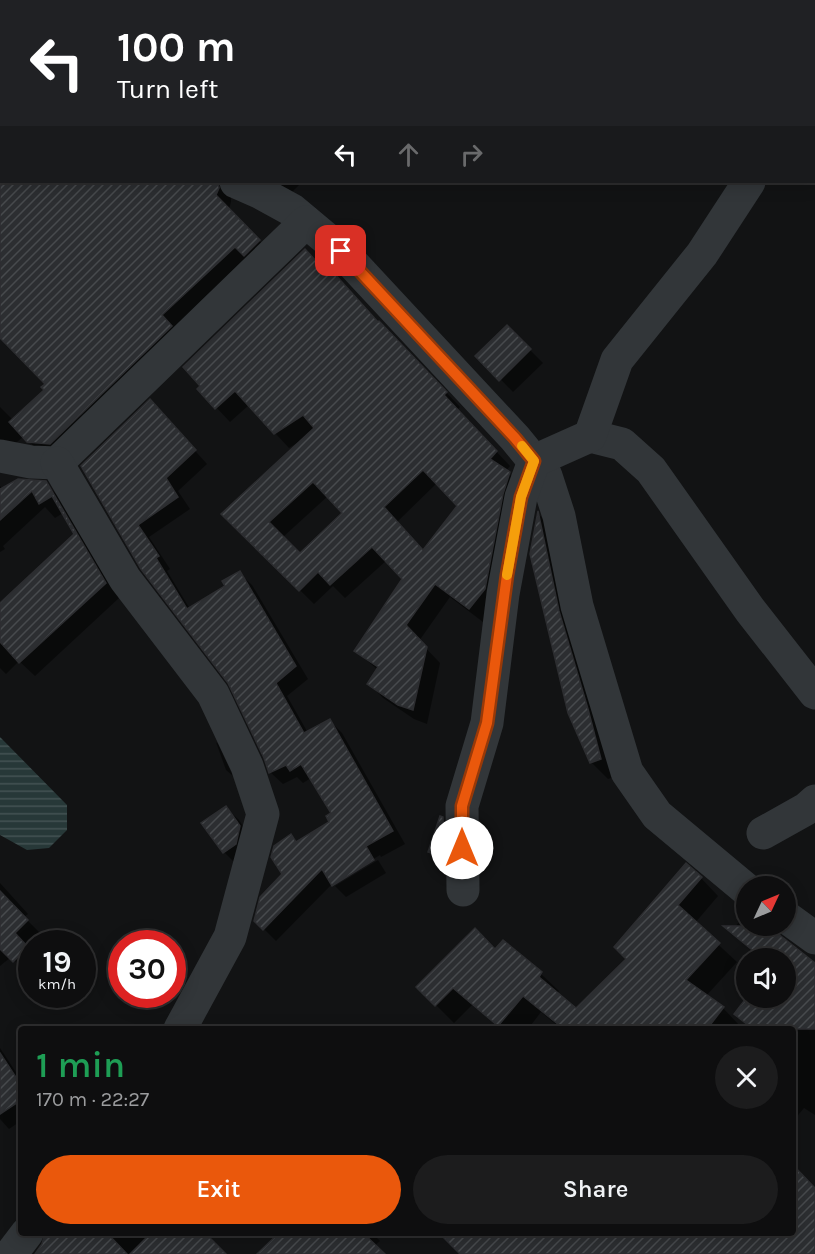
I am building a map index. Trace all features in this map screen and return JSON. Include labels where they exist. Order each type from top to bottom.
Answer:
[{"type":"street","points":[[238,183],[282,204],[341,251],[515,438],[546,476],[559,516],[577,606],[627,772],[657,815],[736,881]]},
{"type":"street","points":[[590,436],[617,360],[702,254],[748,183]]},
{"type":"street","points":[[0,456],[31,462],[57,463],[306,222]]},
{"type":"street","points":[[463,890],[462,806],[487,723],[503,594],[521,497],[534,461],[590,436],[622,444],[651,470],[743,601],[815,693]]},
{"type":"street","points":[[57,463],[125,579],[213,693],[247,766],[263,814],[230,937],[182,1026]]},
{"type":"street","points":[[763,833],[806,809],[815,801]]},
{"type":"street","points":[[796,924],[815,938]]},
{"type":"street","points":[[11,1254],[25,1236]]},
{"type":"shaded area","points":[[0,737],[67,805],[67,830],[49,848],[27,850],[0,835]]},
{"type":"building","points":[[0,183],[218,183],[216,195],[260,240],[244,256],[235,247],[162,315],[172,326],[50,444],[27,442],[9,422],[44,390],[41,387],[45,384],[0,338]]},
{"type":"building","points":[[305,249],[329,275],[332,271],[447,392],[444,395],[497,451],[490,459],[510,472],[503,494],[485,589],[469,609],[435,584],[406,625],[427,647],[413,710],[398,705],[367,684],[378,667],[354,651],[402,579],[372,547],[330,585],[318,572],[299,591],[221,514],[314,428],[303,415],[274,434],[235,391],[215,409],[197,389],[200,386],[183,367]],"holes":[[[423,470],[457,506],[423,550],[384,507]],[[313,482],[342,513],[300,553],[269,522]]]},
{"type":"building","points":[[507,325],[531,349],[499,381],[475,356]]},
{"type":"building","points":[[150,399],[196,450],[166,478],[178,497],[138,525],[159,556],[156,558],[187,609],[225,586],[222,581],[240,571],[296,666],[276,683],[304,733],[330,719],[393,831],[366,846],[374,860],[332,886],[322,869],[263,930],[254,921],[260,897],[282,874],[271,857],[274,846],[291,834],[296,842],[329,822],[326,816],[331,813],[301,764],[290,771],[286,765],[269,773],[228,683],[141,569],[81,466]]},
{"type":"building","points":[[18,479],[46,481],[106,583],[19,663],[0,642],[0,603],[74,534],[52,496],[39,504],[32,491],[0,520],[0,489]]},
{"type":"building","points":[[538,511],[559,611],[601,759],[590,763],[568,713],[530,554]]},
{"type":"building","points":[[226,806],[240,826],[236,844],[223,853],[201,823]]},
{"type":"building","points":[[440,816],[443,817],[444,857],[428,852]]},
{"type":"building","points":[[686,863],[702,877],[678,905],[720,943],[686,980],[724,1007],[709,1026],[558,1026],[523,996],[498,1026],[453,988],[435,1006],[416,987],[475,928],[495,949],[503,940],[542,972],[539,977],[576,1008],[626,959],[614,947]]},
{"type":"building","points":[[0,891],[28,920],[15,933],[18,936],[18,957],[13,962],[0,949]]},
{"type":"building","points":[[723,926],[736,926],[736,936],[781,936],[796,948],[750,948]]},
{"type":"building","points":[[796,948],[815,963],[815,1029],[796,1029],[796,1026],[749,1026],[734,1014],[739,1008],[796,1008]]},
{"type":"building","points":[[0,1053],[18,1080],[18,1102],[0,1114]]},
{"type":"building","points":[[796,1168],[815,1188],[815,1254],[460,1254],[442,1236],[796,1236]]},
{"type":"building","points":[[44,1236],[110,1236],[127,1254],[35,1254]]},
{"type":"building","points":[[148,1236],[208,1236],[226,1254],[130,1254]]},
{"type":"building","points":[[276,1236],[366,1236],[385,1254],[257,1254]]},
{"type":"slow traffic","points":[[507,575],[521,497],[534,461],[522,446]]},
{"type":"route","points":[[341,251],[534,461],[521,497],[503,594],[487,723],[462,806],[462,848]]}]
